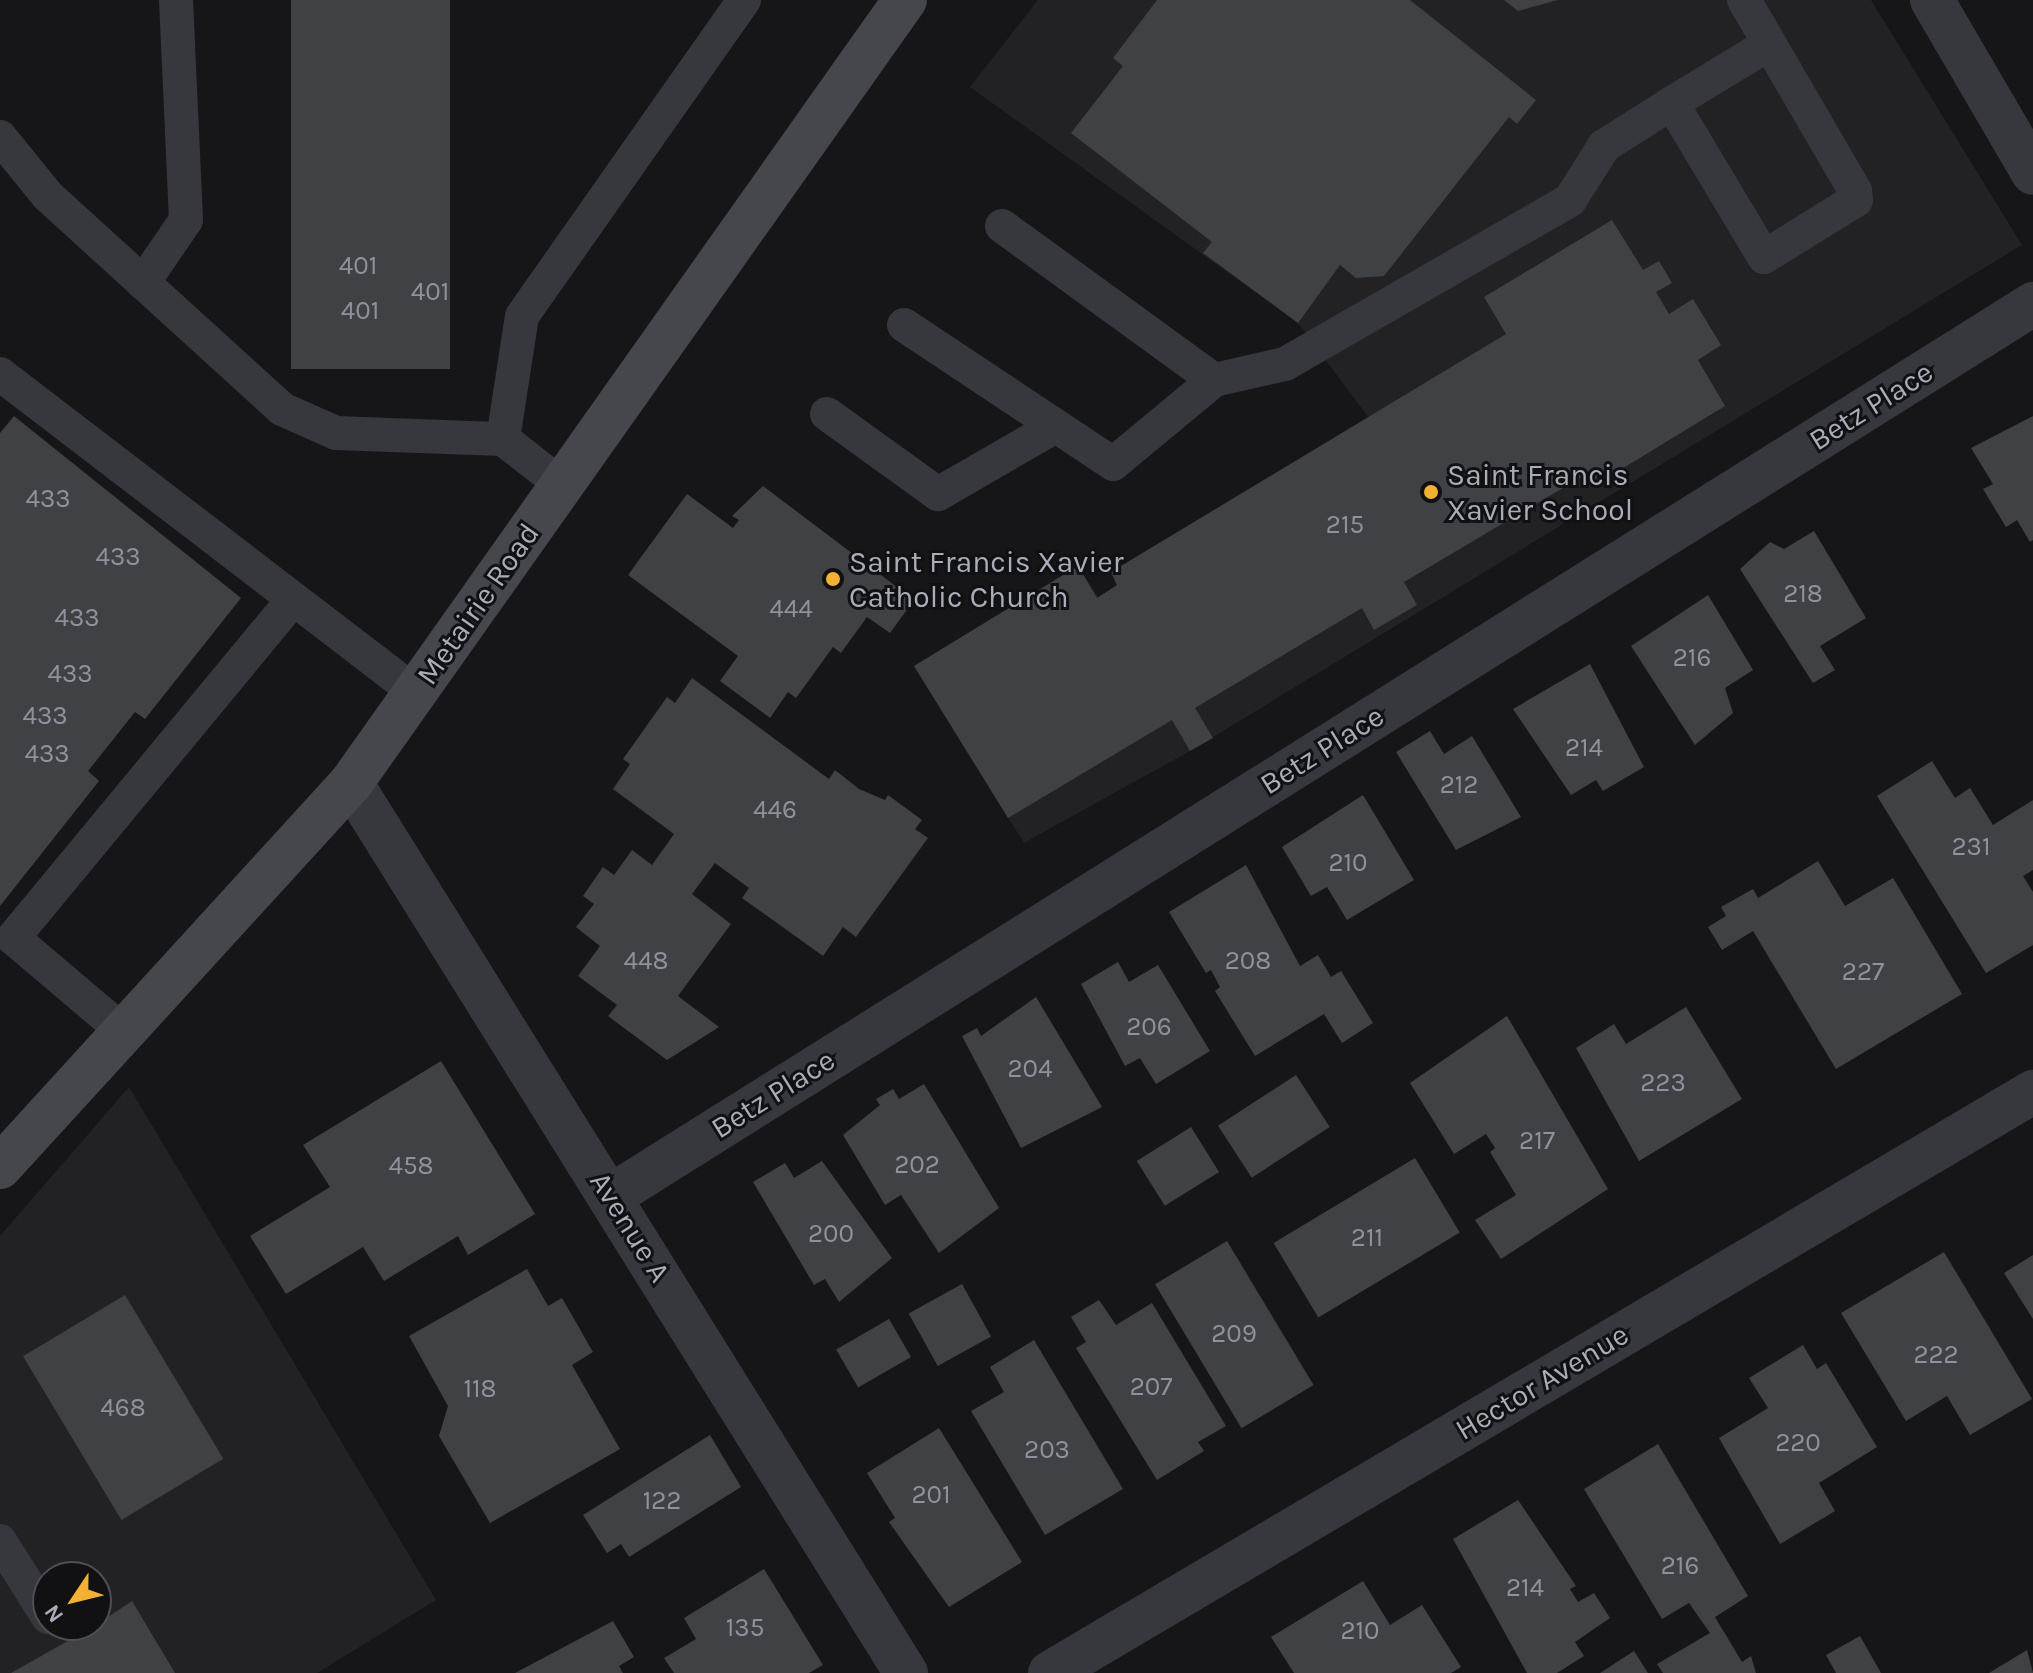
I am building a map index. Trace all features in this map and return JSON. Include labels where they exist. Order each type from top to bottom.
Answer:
[{"type":"main road","name":"Metairie Road","points":[[0,1167],[351,783],[905,0]]},
{"type":"street","points":[[1932,0],[2033,173]]},
{"type":"street","name":"Betz Place","points":[[611,1196],[2033,304]]},
{"type":"street","name":"Avenue A","points":[[351,783],[906,1673]]},
{"type":"street","name":"Hector Avenue","points":[[1050,1673],[2033,1092]]},
{"type":"lane","points":[[143,283],[186,220],[176,0]]},
{"type":"lane","points":[[503,439],[522,316],[744,0]]},
{"type":"lane","points":[[1672,103],[1755,252],[1774,256],[1856,200],[1744,0]]},
{"type":"lane","points":[[904,325],[1113,464],[1214,380],[1285,364],[1570,200],[1604,146],[1769,44]]},
{"type":"lane","points":[[0,137],[48,196],[282,409],[336,433],[503,439],[562,485]]},
{"type":"lane","points":[[1002,226],[1214,380]]},
{"type":"lane","points":[[0,374],[415,692]]},
{"type":"lane","points":[[827,414],[938,494],[1056,426]]},
{"type":"lane","points":[[124,1032],[7,933],[293,599]]},
{"type":"lane","points":[[0,1541],[32,1592]]},
{"type":"shaded area","name":"Saint Francis Xavier School","points":[[1038,0],[1871,0],[2022,245],[1190,751],[1024,843],[914,666],[1078,566],[1098,597],[1117,586],[1111,572],[1369,418],[1298,323],[970,87]]},
{"type":"shaded area","points":[[129,1087],[436,1600],[317,1673],[0,1673],[0,1236]]},
{"type":"building","points":[[291,0],[450,0],[450,369],[291,369]]},
{"type":"building","points":[[1157,0],[1410,0],[1536,100],[1517,124],[1509,117],[1384,276],[1356,278],[1340,265],[1298,323],[1203,253],[1212,242],[1071,133],[1123,66],[1113,58]]},
{"type":"building","points":[[1504,0],[1558,0],[1518,11]]},
{"type":"building","points":[[1612,220],[1643,270],[1659,261],[1672,283],[1656,292],[1669,314],[1693,299],[1721,345],[1698,360],[1725,406],[1597,484],[1590,472],[1404,582],[1417,605],[1374,630],[1362,608],[1195,708],[1213,738],[1190,751],[1172,720],[1008,818],[914,666],[1078,566],[1097,598],[1117,585],[1111,572],[1506,334],[1484,297]]},
{"type":"building","points":[[14,416],[241,598],[145,719],[135,712],[88,771],[99,781],[0,906],[0,433]]},
{"type":"building","points":[[2033,416],[2033,540],[2030,542],[2017,520],[2006,527],[1983,489],[1993,484],[1971,448]]},
{"type":"building","name":"Saint Francis Xavier Catholic Church","points":[[763,486],[914,600],[890,633],[867,617],[841,653],[833,647],[796,698],[788,692],[770,718],[720,681],[738,656],[628,575],[687,494],[733,528],[739,520],[732,516]]},
{"type":"building","points":[[1814,531],[1866,618],[1820,646],[1835,670],[1813,683],[1740,569],[1770,542],[1784,549]]},
{"type":"building","points":[[1708,595],[1753,670],[1725,688],[1733,713],[1695,745],[1631,646]]},
{"type":"building","points":[[1590,664],[1644,767],[1603,791],[1596,780],[1571,795],[1513,709]]},
{"type":"building","points":[[692,678],[829,779],[835,770],[859,789],[885,800],[888,795],[922,820],[915,829],[928,838],[856,937],[843,927],[823,956],[742,898],[749,888],[715,863],[692,894],[731,924],[678,996],[719,1027],[667,1060],[608,1016],[617,1005],[578,976],[600,946],[576,927],[594,904],[583,896],[603,867],[614,875],[632,850],[652,865],[674,834],[613,789],[630,764],[623,759],[667,697],[675,703]]},
{"type":"building","points":[[1430,731],[1444,754],[1472,736],[1521,817],[1456,850],[1396,752]]},
{"type":"building","points":[[1932,761],[1955,798],[1970,788],[1993,825],[2033,800],[2033,870],[2023,876],[2033,892],[2033,945],[1986,973],[1877,796]]},
{"type":"building","points":[[1363,795],[1414,880],[1347,920],[1327,887],[1311,896],[1282,847]]},
{"type":"building","points":[[1818,861],[1845,906],[1893,878],[1962,994],[1836,1069],[1753,931],[1722,950],[1708,927],[1726,916],[1721,907],[1753,889],[1758,898]]},
{"type":"building","points":[[1246,865],[1300,966],[1318,955],[1331,977],[1341,971],[1373,1023],[1342,1043],[1324,1014],[1255,1056],[1215,991],[1220,987],[1211,970],[1206,973],[1169,912]]},
{"type":"building","points":[[1118,962],[1129,982],[1158,965],[1210,1051],[1156,1084],[1140,1058],[1125,1066],[1081,984]]},
{"type":"building","points":[[1036,997],[1102,1107],[1021,1148],[962,1036],[977,1028],[981,1036]]},
{"type":"building","points":[[1686,1007],[1742,1099],[1639,1161],[1576,1048],[1614,1024],[1626,1044]]},
{"type":"building","points":[[1507,1016],[1608,1189],[1501,1259],[1475,1220],[1516,1195],[1490,1152],[1495,1148],[1486,1134],[1454,1154],[1410,1083]]},
{"type":"building","points":[[441,1061],[535,1214],[468,1255],[458,1236],[384,1281],[363,1247],[286,1294],[250,1236],[330,1187],[303,1145]]},
{"type":"building","points":[[1296,1075],[1330,1127],[1252,1178],[1218,1126]]},
{"type":"building","points":[[924,1084],[999,1208],[939,1253],[901,1195],[885,1205],[843,1135],[880,1105],[876,1099],[893,1089],[899,1099]]},
{"type":"building","points":[[1191,1127],[1219,1172],[1165,1206],[1137,1161]]},
{"type":"building","points":[[1415,1158],[1460,1233],[1318,1318],[1274,1243]]},
{"type":"building","points":[[822,1161],[892,1258],[839,1302],[825,1279],[814,1285],[753,1182],[785,1163],[794,1178]]},
{"type":"building","points":[[1227,1241],[1314,1385],[1242,1428],[1155,1284]]},
{"type":"building","points":[[1944,1252],[2032,1399],[1970,1435],[1947,1396],[1906,1421],[1841,1313]]},
{"type":"building","points":[[2033,1255],[2033,1319],[2004,1273]]},
{"type":"building","points":[[527,1269],[548,1306],[562,1298],[593,1352],[572,1365],[620,1449],[490,1523],[439,1436],[448,1406],[409,1336]]},
{"type":"building","points":[[962,1284],[991,1336],[938,1366],[909,1314]]},
{"type":"building","points":[[125,1295],[223,1459],[121,1520],[23,1356]]},
{"type":"building","points":[[1099,1300],[1116,1325],[1152,1303],[1226,1426],[1198,1442],[1204,1451],[1157,1480],[1076,1348],[1086,1342],[1071,1317]]},
{"type":"building","points":[[889,1319],[911,1357],[858,1388],[836,1350]]},
{"type":"building","points":[[1034,1340],[1123,1489],[1045,1535],[971,1411],[1004,1392],[990,1367]]},
{"type":"building","points":[[1803,1345],[1817,1369],[1826,1363],[1877,1447],[1819,1483],[1835,1511],[1780,1544],[1719,1438],[1768,1408],[1749,1378]]},
{"type":"building","points":[[939,1428],[1022,1562],[949,1607],[889,1522],[895,1518],[867,1473]]},
{"type":"building","points":[[710,1435],[741,1487],[629,1557],[621,1544],[607,1553],[583,1515]]},
{"type":"building","points":[[1658,1444],[1748,1596],[1715,1617],[1742,1662],[1751,1656],[1756,1673],[1663,1673],[1657,1664],[1710,1633],[1689,1603],[1662,1619],[1584,1489]]},
{"type":"building","points":[[1518,1500],[1576,1586],[1570,1589],[1578,1602],[1594,1593],[1610,1618],[1575,1642],[1584,1656],[1557,1673],[1527,1673],[1453,1539]]},
{"type":"building","points":[[764,1569],[823,1665],[809,1673],[674,1673],[664,1658],[696,1639],[684,1618]]},
{"type":"building","points":[[1363,1581],[1390,1625],[1422,1605],[1461,1667],[1451,1673],[1294,1673],[1271,1637]]},
{"type":"building","points":[[132,1601],[175,1673],[11,1673],[68,1641],[112,1641],[112,1614]]},
{"type":"building","points":[[613,1621],[634,1657],[619,1666],[623,1673],[515,1673]]},
{"type":"building","points":[[1860,1636],[1881,1673],[1836,1673],[1826,1655]]},
{"type":"building","points":[[2027,1650],[2033,1673],[1989,1673]]},
{"type":"building","points":[[1634,1651],[1648,1673],[1600,1673]]},
{"type":"place","name":"Saint Francis Xavier School","points":[[1431,492]]},
{"type":"place","name":"Saint Francis Xavier Catholic Church","points":[[833,579]]}]
